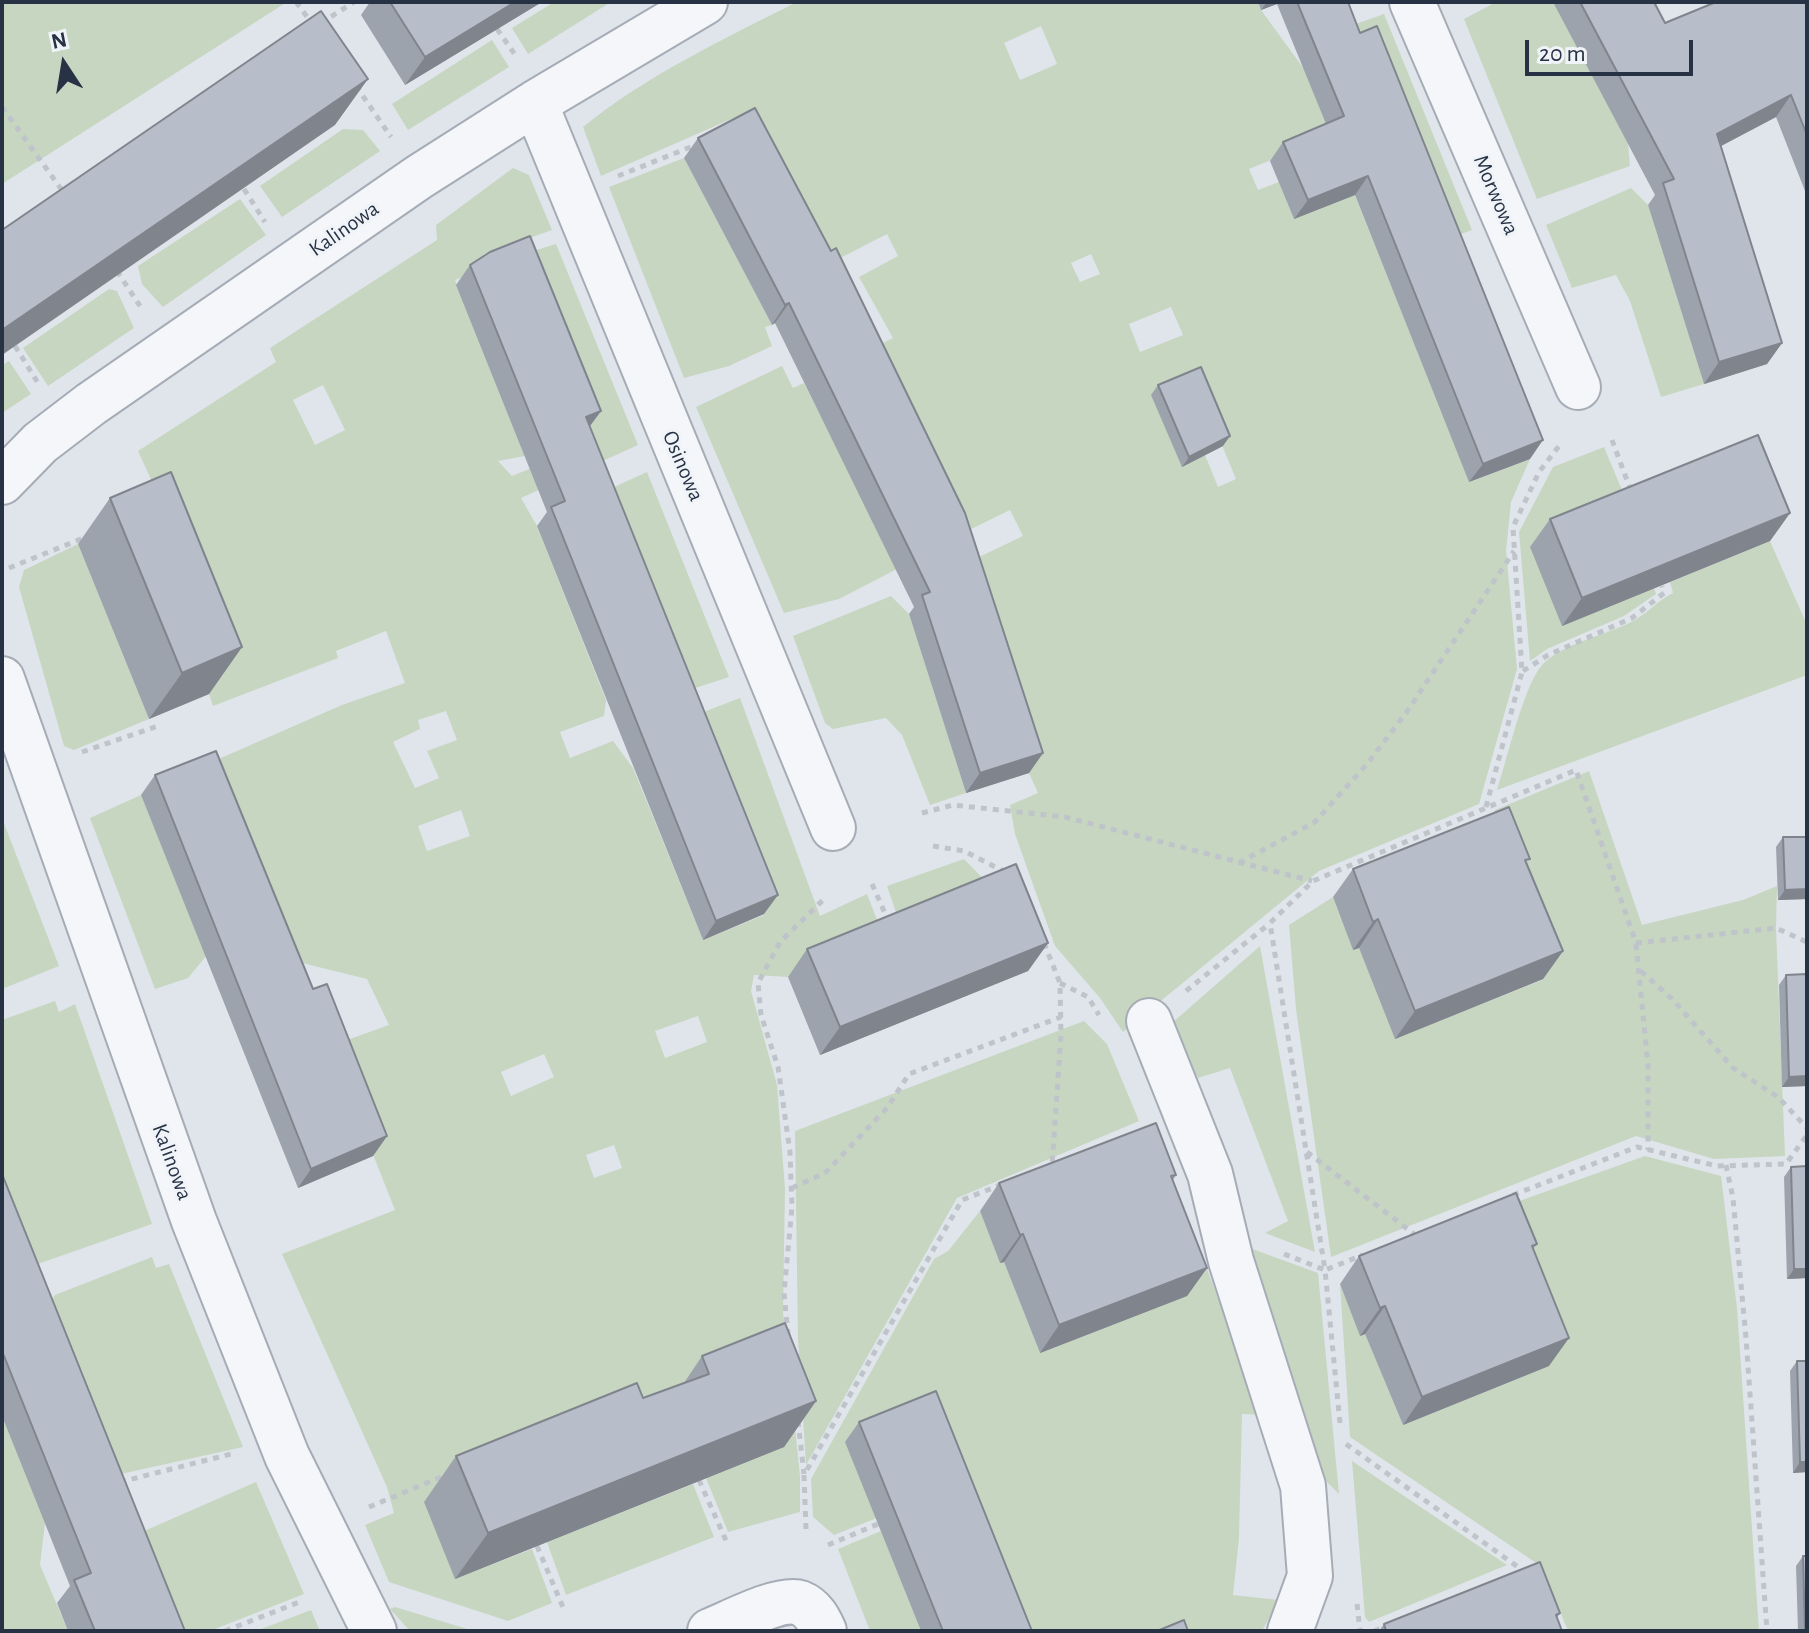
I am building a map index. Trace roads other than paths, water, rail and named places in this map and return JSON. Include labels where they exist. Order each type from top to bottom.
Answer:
[{"type":"street","name":"Kalinowa","points":[[2,482],[40,443],[171,348],[419,177],[535,103],[705,2]]},
{"type":"street","name":"Morwowa","points":[[1412,2],[1578,387]]},
{"type":"street","name":"Osinowa","points":[[535,103],[833,828]]},
{"type":"street","name":"Kalinowa","points":[[2,679],[194,1221],[287,1456],[374,1631]]},
{"type":"street","points":[[1149,1021],[1210,1174],[1223,1231],[1303,1486],[1310,1576],[1290,1631]]},
{"type":"street","points":[[710,1631],[783,1602],[800,1603],[809,1609],[818,1616],[824,1631]]}]
